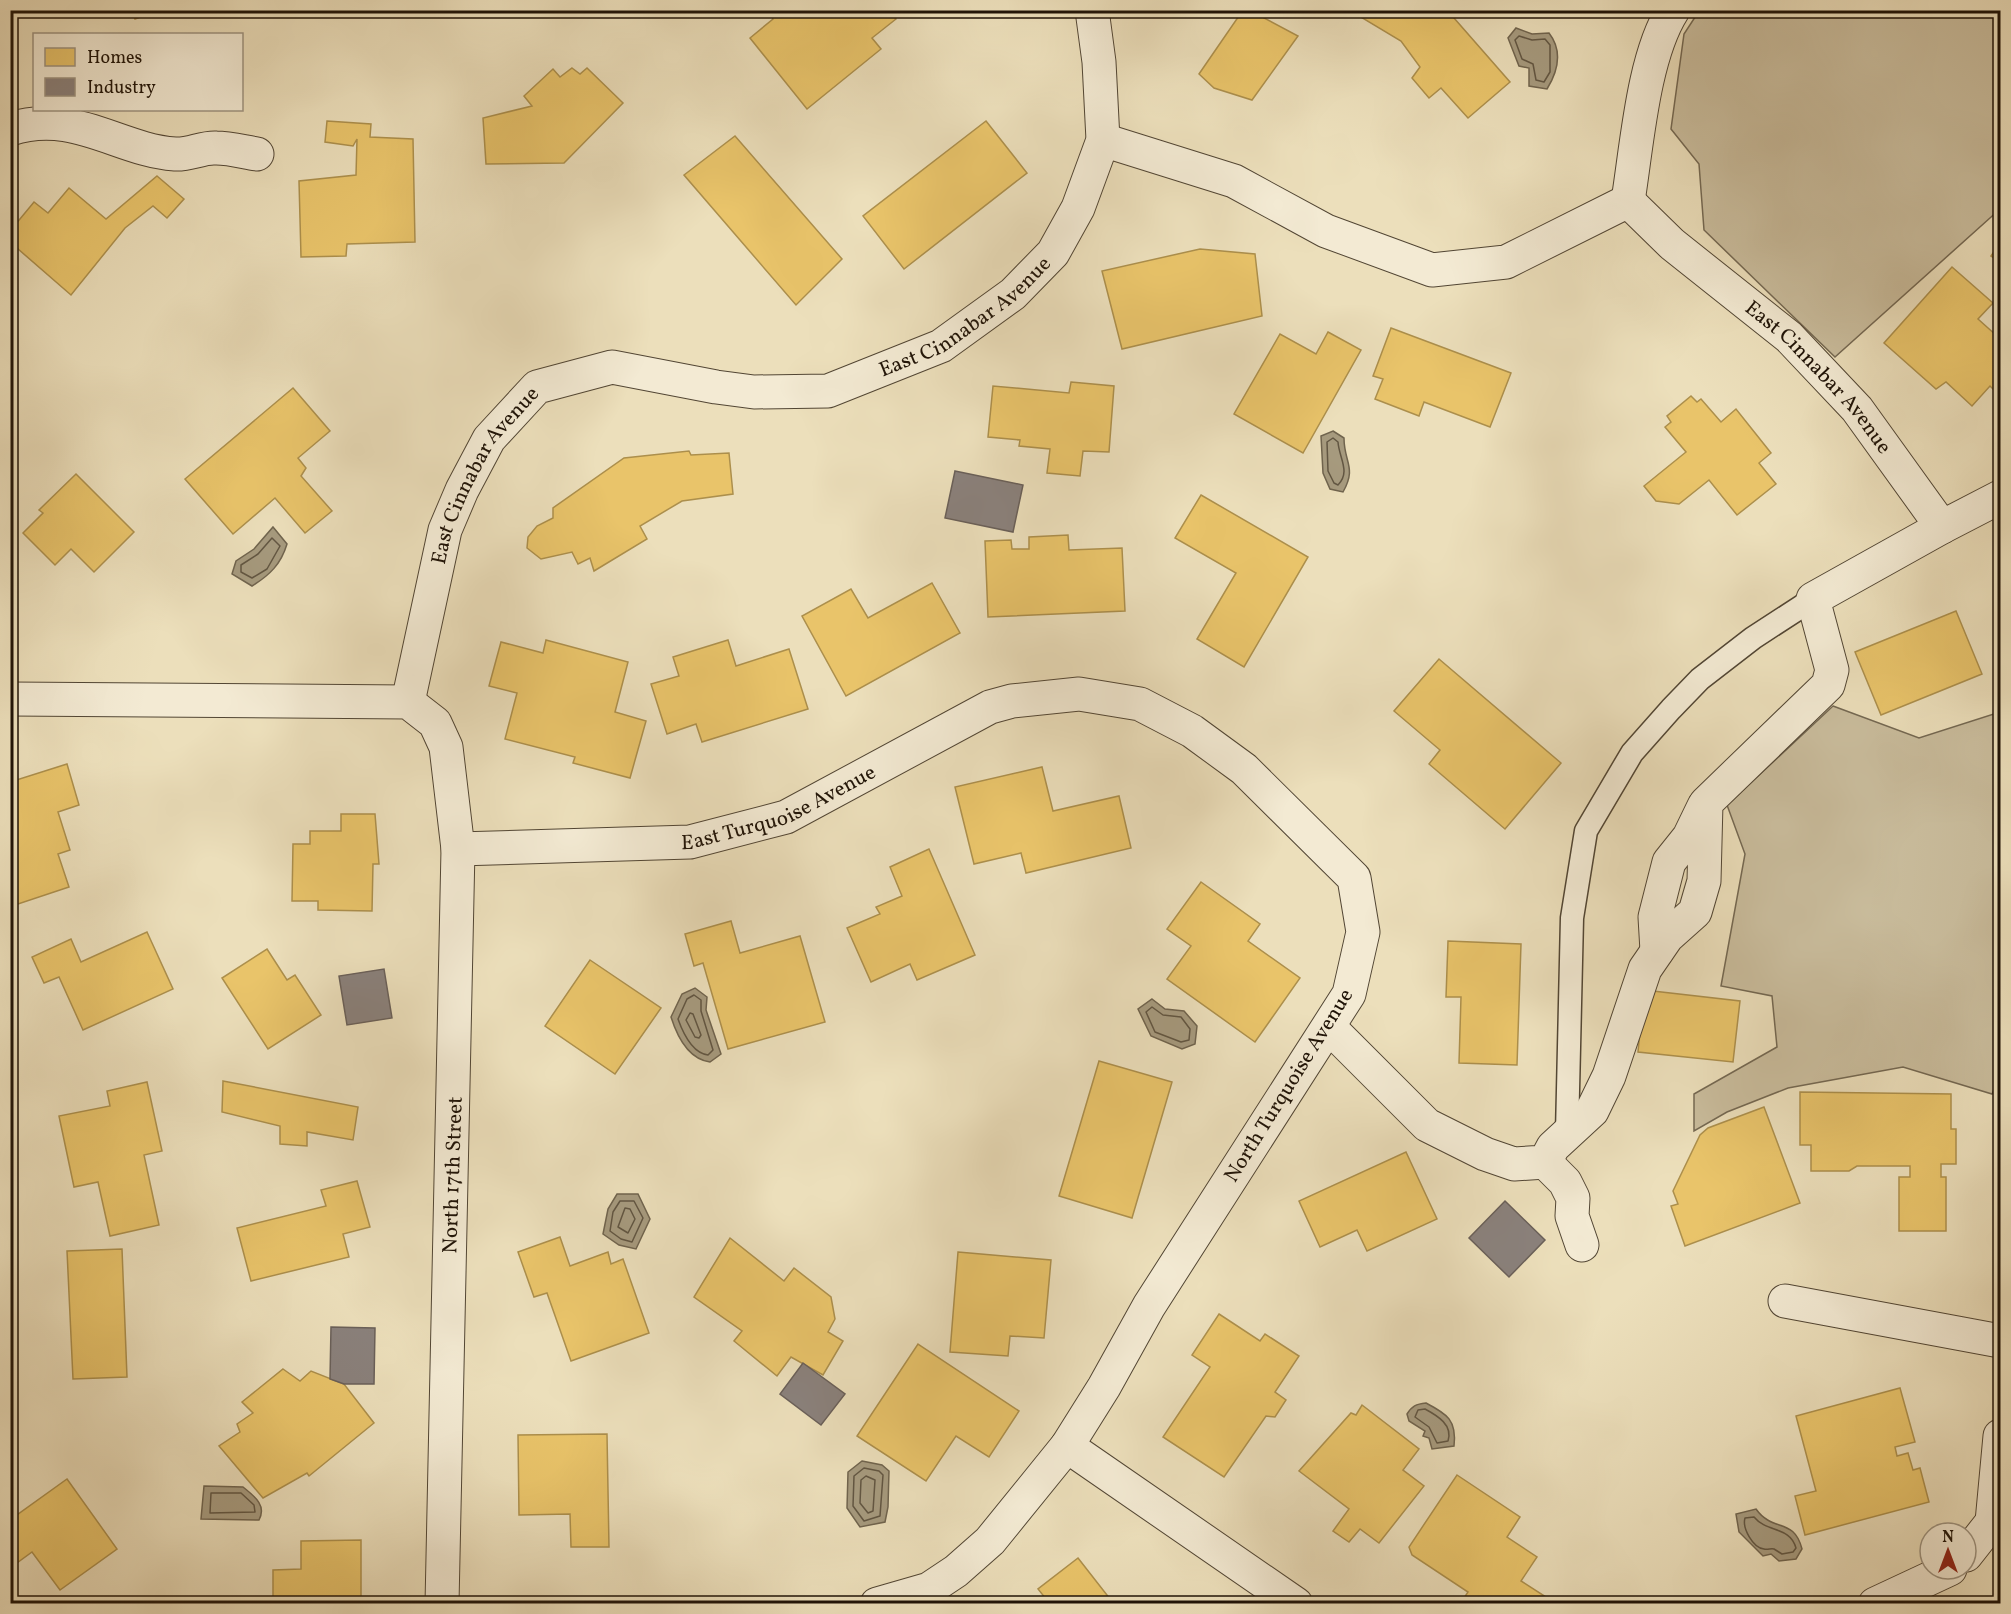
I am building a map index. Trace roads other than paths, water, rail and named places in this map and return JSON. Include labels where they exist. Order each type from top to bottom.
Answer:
[{"type":"street","points":[[1092,10],[1099,62],[1103,140],[1234,181],[1326,231],[1432,270],[1506,262],[1628,201],[1649,74],[1664,24],[1673,10]]},
{"type":"street","points":[[10,129],[49,123],[93,129],[132,144],[177,154],[215,147],[257,154]]},
{"type":"street","name":"East Cinnabar Avenue","points":[[408,702],[445,530],[462,490],[489,439],[537,387],[612,367],[735,390],[828,391],[941,346],[1013,294],[1053,253],[1078,207],[1103,140]]},
{"type":"street","name":"East Cinnabar Avenue","points":[[1628,201],[1672,244],[1789,338],[1857,409],[1942,527]]},
{"type":"street","points":[[1545,1162],[1553,1148],[1592,1111],[1609,1076],[1645,969],[1657,951],[1655,917],[1669,862],[1689,837],[1706,803],[1828,685],[1832,670],[1813,599],[2001,497]]},
{"type":"street","name":"East Turquoise Avenue","points":[[458,849],[698,840],[786,817],[909,753],[966,718],[990,707],[1020,700],[1079,694]]},
{"type":"street","name":"North Turquoise Avenue","points":[[877,1604],[929,1589],[956,1570],[990,1540],[1067,1446],[1104,1388],[1149,1306],[1349,994],[1363,932],[1354,878],[1244,769],[1192,731],[1140,704],[1079,694]]},
{"type":"street","points":[[10,699],[408,702]]},
{"type":"street","name":"North 17th Street","points":[[408,702],[435,723],[446,747],[458,849],[442,1604]]},
{"type":"street","points":[[1329,1027],[1427,1125],[1485,1154],[1514,1164],[1545,1162],[1565,1182],[1573,1198],[1572,1216],[1582,1245]]},
{"type":"street","points":[[1785,1301],[2001,1341]]},
{"type":"street","points":[[1978,1542],[1996,1522],[2001,1436]]},
{"type":"street","points":[[1067,1446],[1296,1604]]},
{"type":"street","points":[[1875,1604],[1924,1581]]},
{"type":"lane","points":[[1568,1133],[1572,918],[1586,831],[1632,753],[1700,679],[1753,638],[1813,599]]},
{"type":"water","points":[[1516,28],[1532,34],[1549,33],[1553,40],[1557,61],[1554,75],[1547,89],[1529,86],[1529,68],[1519,66],[1508,38]]},
{"type":"water","points":[[1333,431],[1344,438],[1349,465],[1349,477],[1343,492],[1330,489],[1323,473],[1321,436]]},
{"type":"water","points":[[273,527],[287,544],[285,551],[274,568],[252,586],[232,574],[236,561],[254,549]]},
{"type":"water","points":[[695,988],[707,997],[706,1010],[721,1054],[710,1062],[695,1056],[684,1046],[671,1017],[682,994]]},
{"type":"water","points":[[1152,999],[1165,1009],[1184,1011],[1197,1026],[1195,1044],[1182,1049],[1151,1036],[1138,1009]]},
{"type":"water","points":[[617,1194],[638,1194],[650,1219],[636,1249],[619,1245],[603,1234],[608,1209]]},
{"type":"water","points":[[1426,1403],[1449,1419],[1454,1430],[1454,1446],[1432,1449],[1429,1438],[1423,1436],[1425,1431],[1409,1421],[1407,1414],[1411,1409]]},
{"type":"water","points":[[862,1461],[882,1465],[889,1471],[888,1507],[885,1522],[860,1527],[847,1508],[848,1472]]},
{"type":"water","points":[[204,1486],[243,1487],[255,1497],[260,1505],[259,1520],[201,1519]]},
{"type":"water","points":[[1756,1509],[1769,1521],[1794,1533],[1802,1549],[1796,1559],[1779,1561],[1771,1554],[1763,1556],[1739,1532],[1736,1514]]}]
